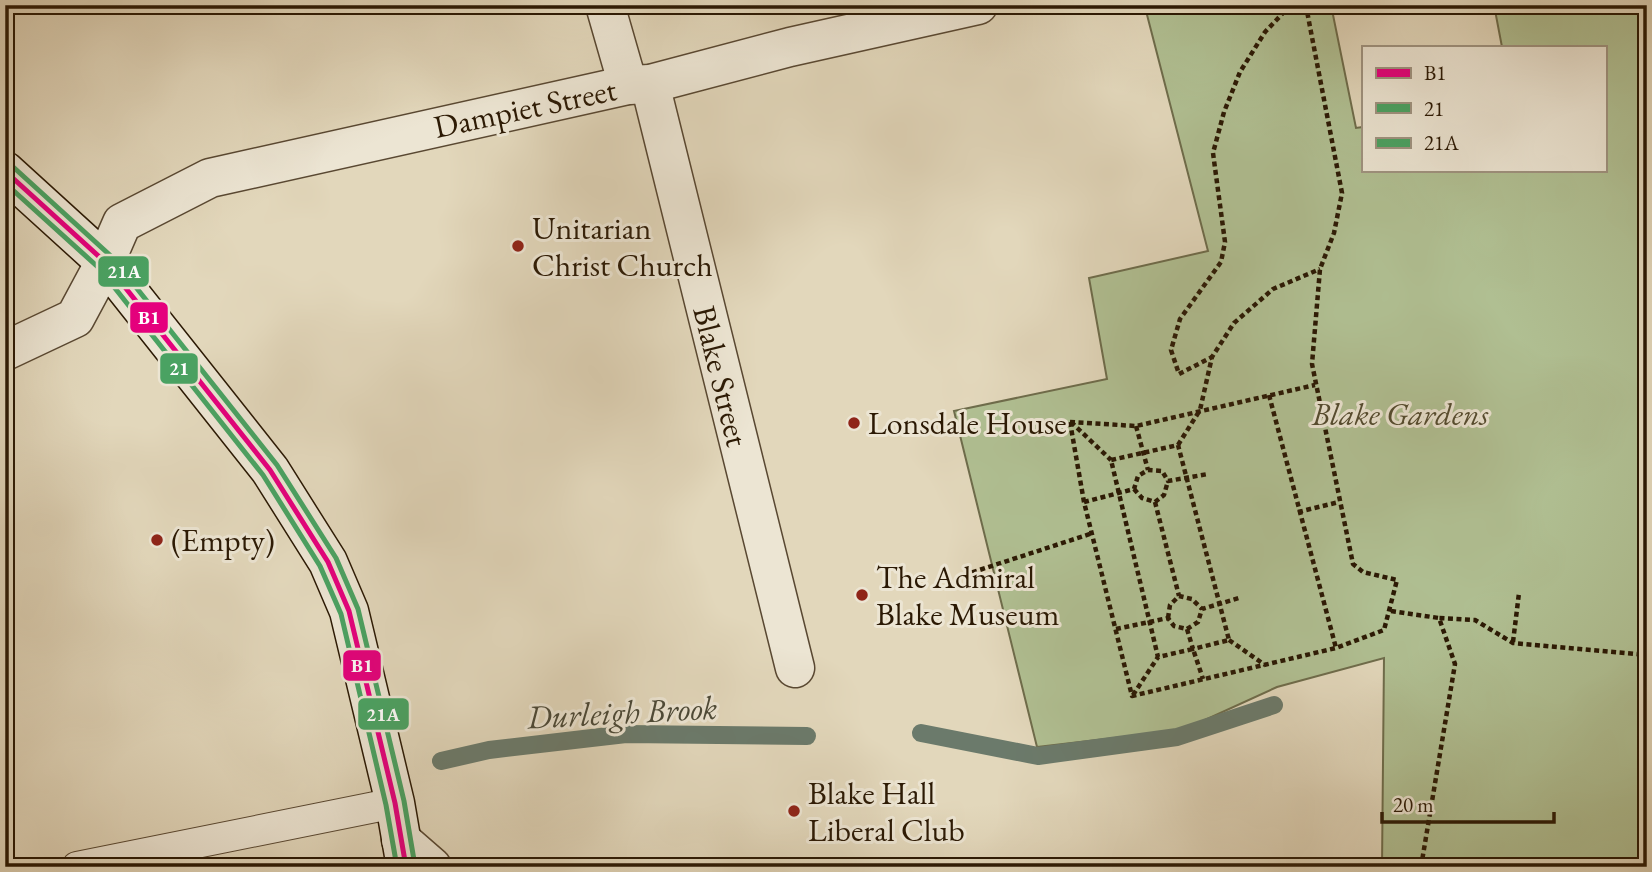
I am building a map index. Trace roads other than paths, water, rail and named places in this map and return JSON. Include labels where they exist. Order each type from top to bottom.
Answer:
[{"type":"street","name":"Blake Street","points":[[605,5],[639,84],[795,668]]},
{"type":"street","name":"Dampiet Street","points":[[5,351],[75,318],[122,223],[209,178],[639,84],[978,5]]},
{"type":"street","points":[[5,171],[105,262],[270,470],[328,562],[349,611],[401,837],[432,867]]},
{"type":"lane","points":[[77,867],[401,837]]},
{"type":"waterway","name":"Durleigh Brook","points":[[921,733],[1038,756],[1177,737],[1274,705]]},
{"type":"waterway","name":"Durleigh Brook","points":[[441,761],[489,750],[626,734],[807,736]]},
{"type":"place","name":"Unitarian Christ Church","points":[[518,246]]},
{"type":"place","name":"Lonsdale House","points":[[854,423]]},
{"type":"place","name":"(Empty)","points":[[157,540]]},
{"type":"place","name":"The Admiral Blake Museum","points":[[862,595]]},
{"type":"place","name":"Blake Hall Liberal Club","points":[[794,811]]},
{"type":"park label","name":"Blake Gardens","points":[[1400,414]]}]
